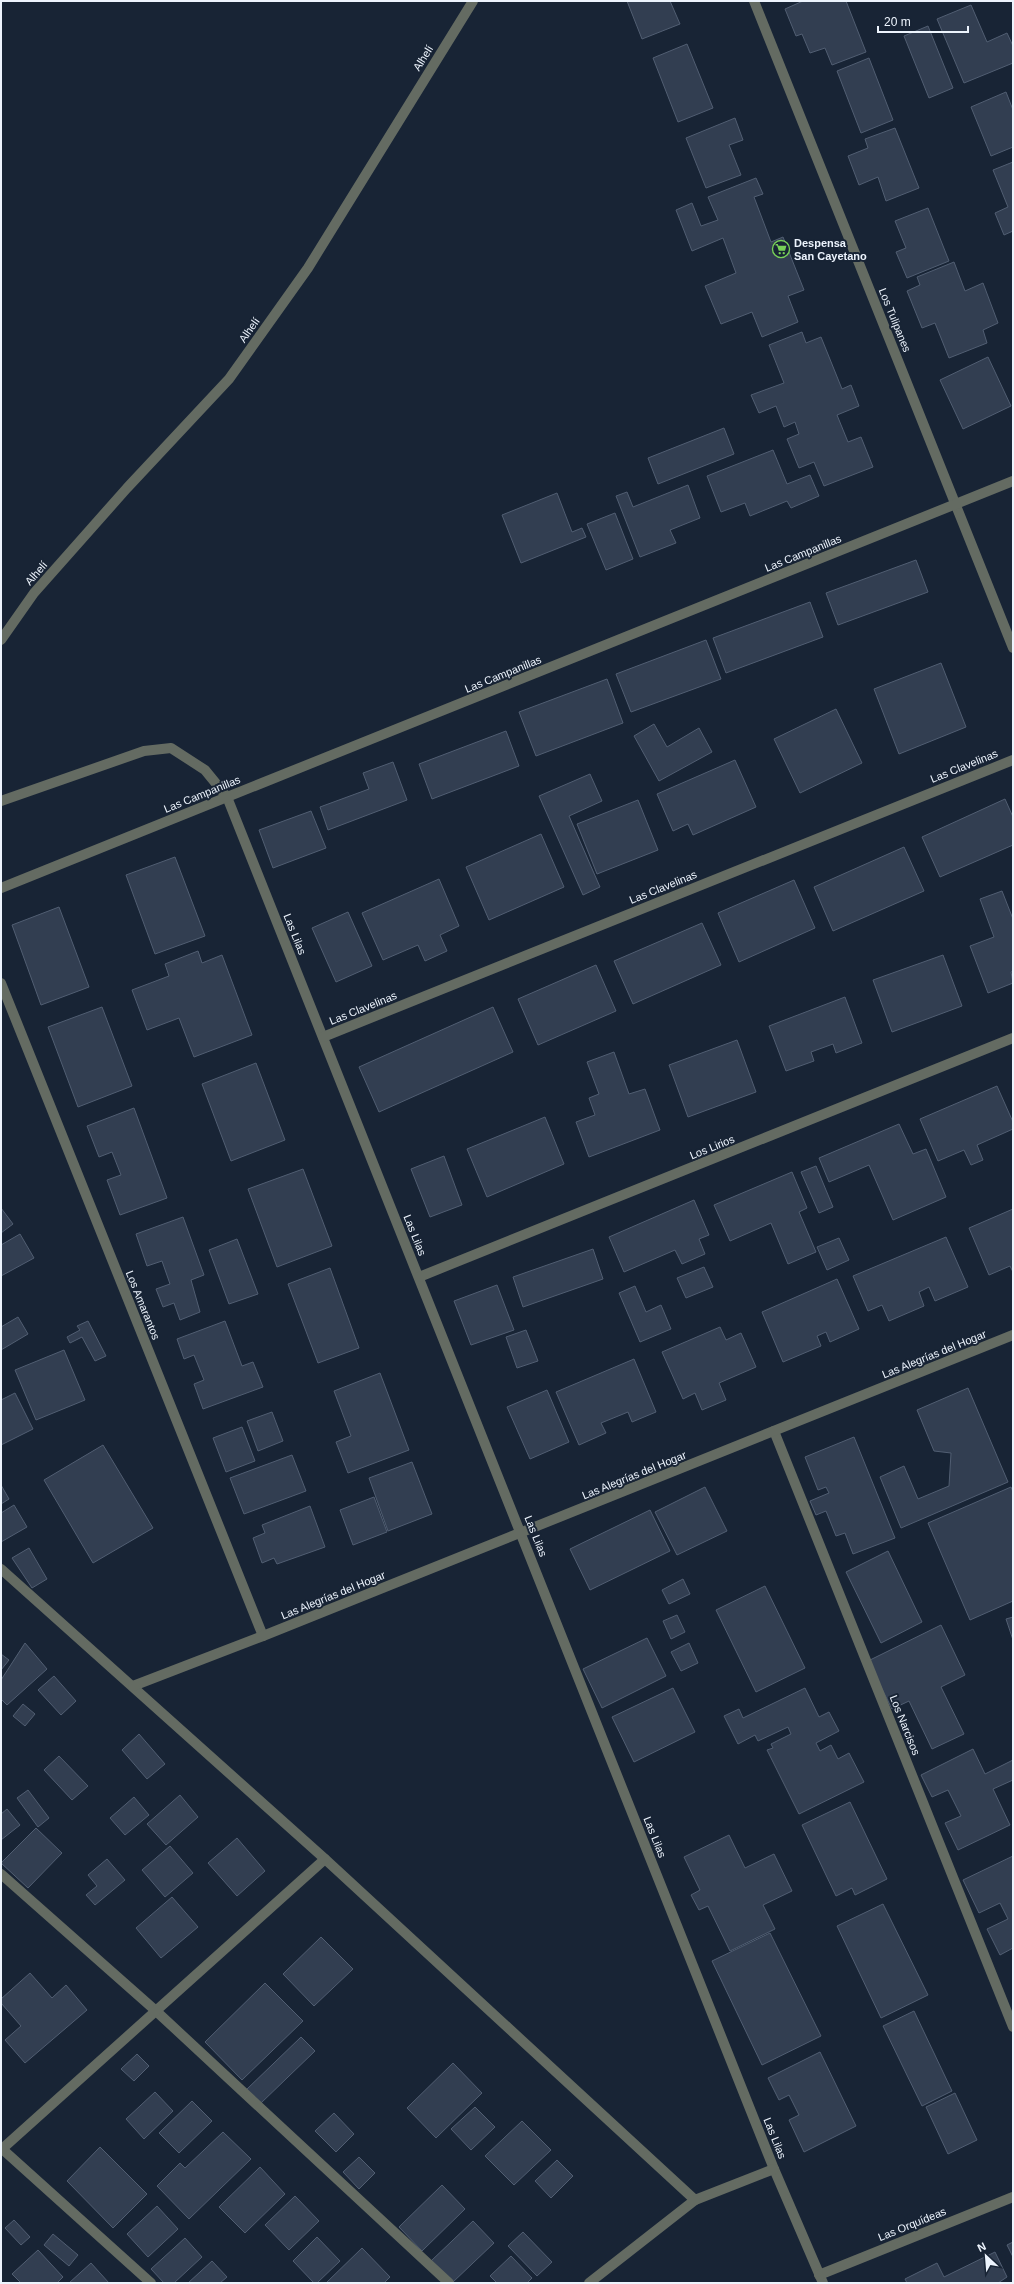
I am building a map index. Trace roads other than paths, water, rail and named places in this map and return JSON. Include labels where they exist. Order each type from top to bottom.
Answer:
[{"type":"street","name":"Alhelí","points":[[1,640],[39,588],[127,488],[229,379],[308,268],[473,1]]},
{"type":"street","name":"Los Tulipanes","points":[[754,1],[1013,648]]},
{"type":"street","name":"Las Campanillas","points":[[1,888],[1013,481]]},
{"type":"street","name":"Las Lilas","points":[[1,801],[144,751],[171,748],[205,770],[227,797],[522,1532],[774,2169],[821,2279]]},
{"type":"street","name":"Las Clavelinas","points":[[323,1037],[1013,760]]},
{"type":"street","name":"Los Amarantos","points":[[1,983],[263,1636]]},
{"type":"street","name":"Los Lirios","points":[[419,1277],[1013,1038]]},
{"type":"street","name":"Las Alegrías del Hogar","points":[[133,1686],[263,1636],[1013,1335]]},
{"type":"street","name":"Los Narcisos","points":[[774,1431],[1013,2027]]},
{"type":"street","points":[[1,1569],[325,1859],[695,2200]]},
{"type":"street","points":[[151,2283],[2,2148],[325,1859]]},
{"type":"street","points":[[1,1874],[156,2011],[449,2283]]},
{"type":"street","points":[[589,2283],[695,2200],[774,2169]]},
{"type":"street","name":"Las Orquídeas","points":[[821,2279],[1013,2197]]},
{"type":"place","name":"Despensa San Cayetano","points":[[781,249]]}]
